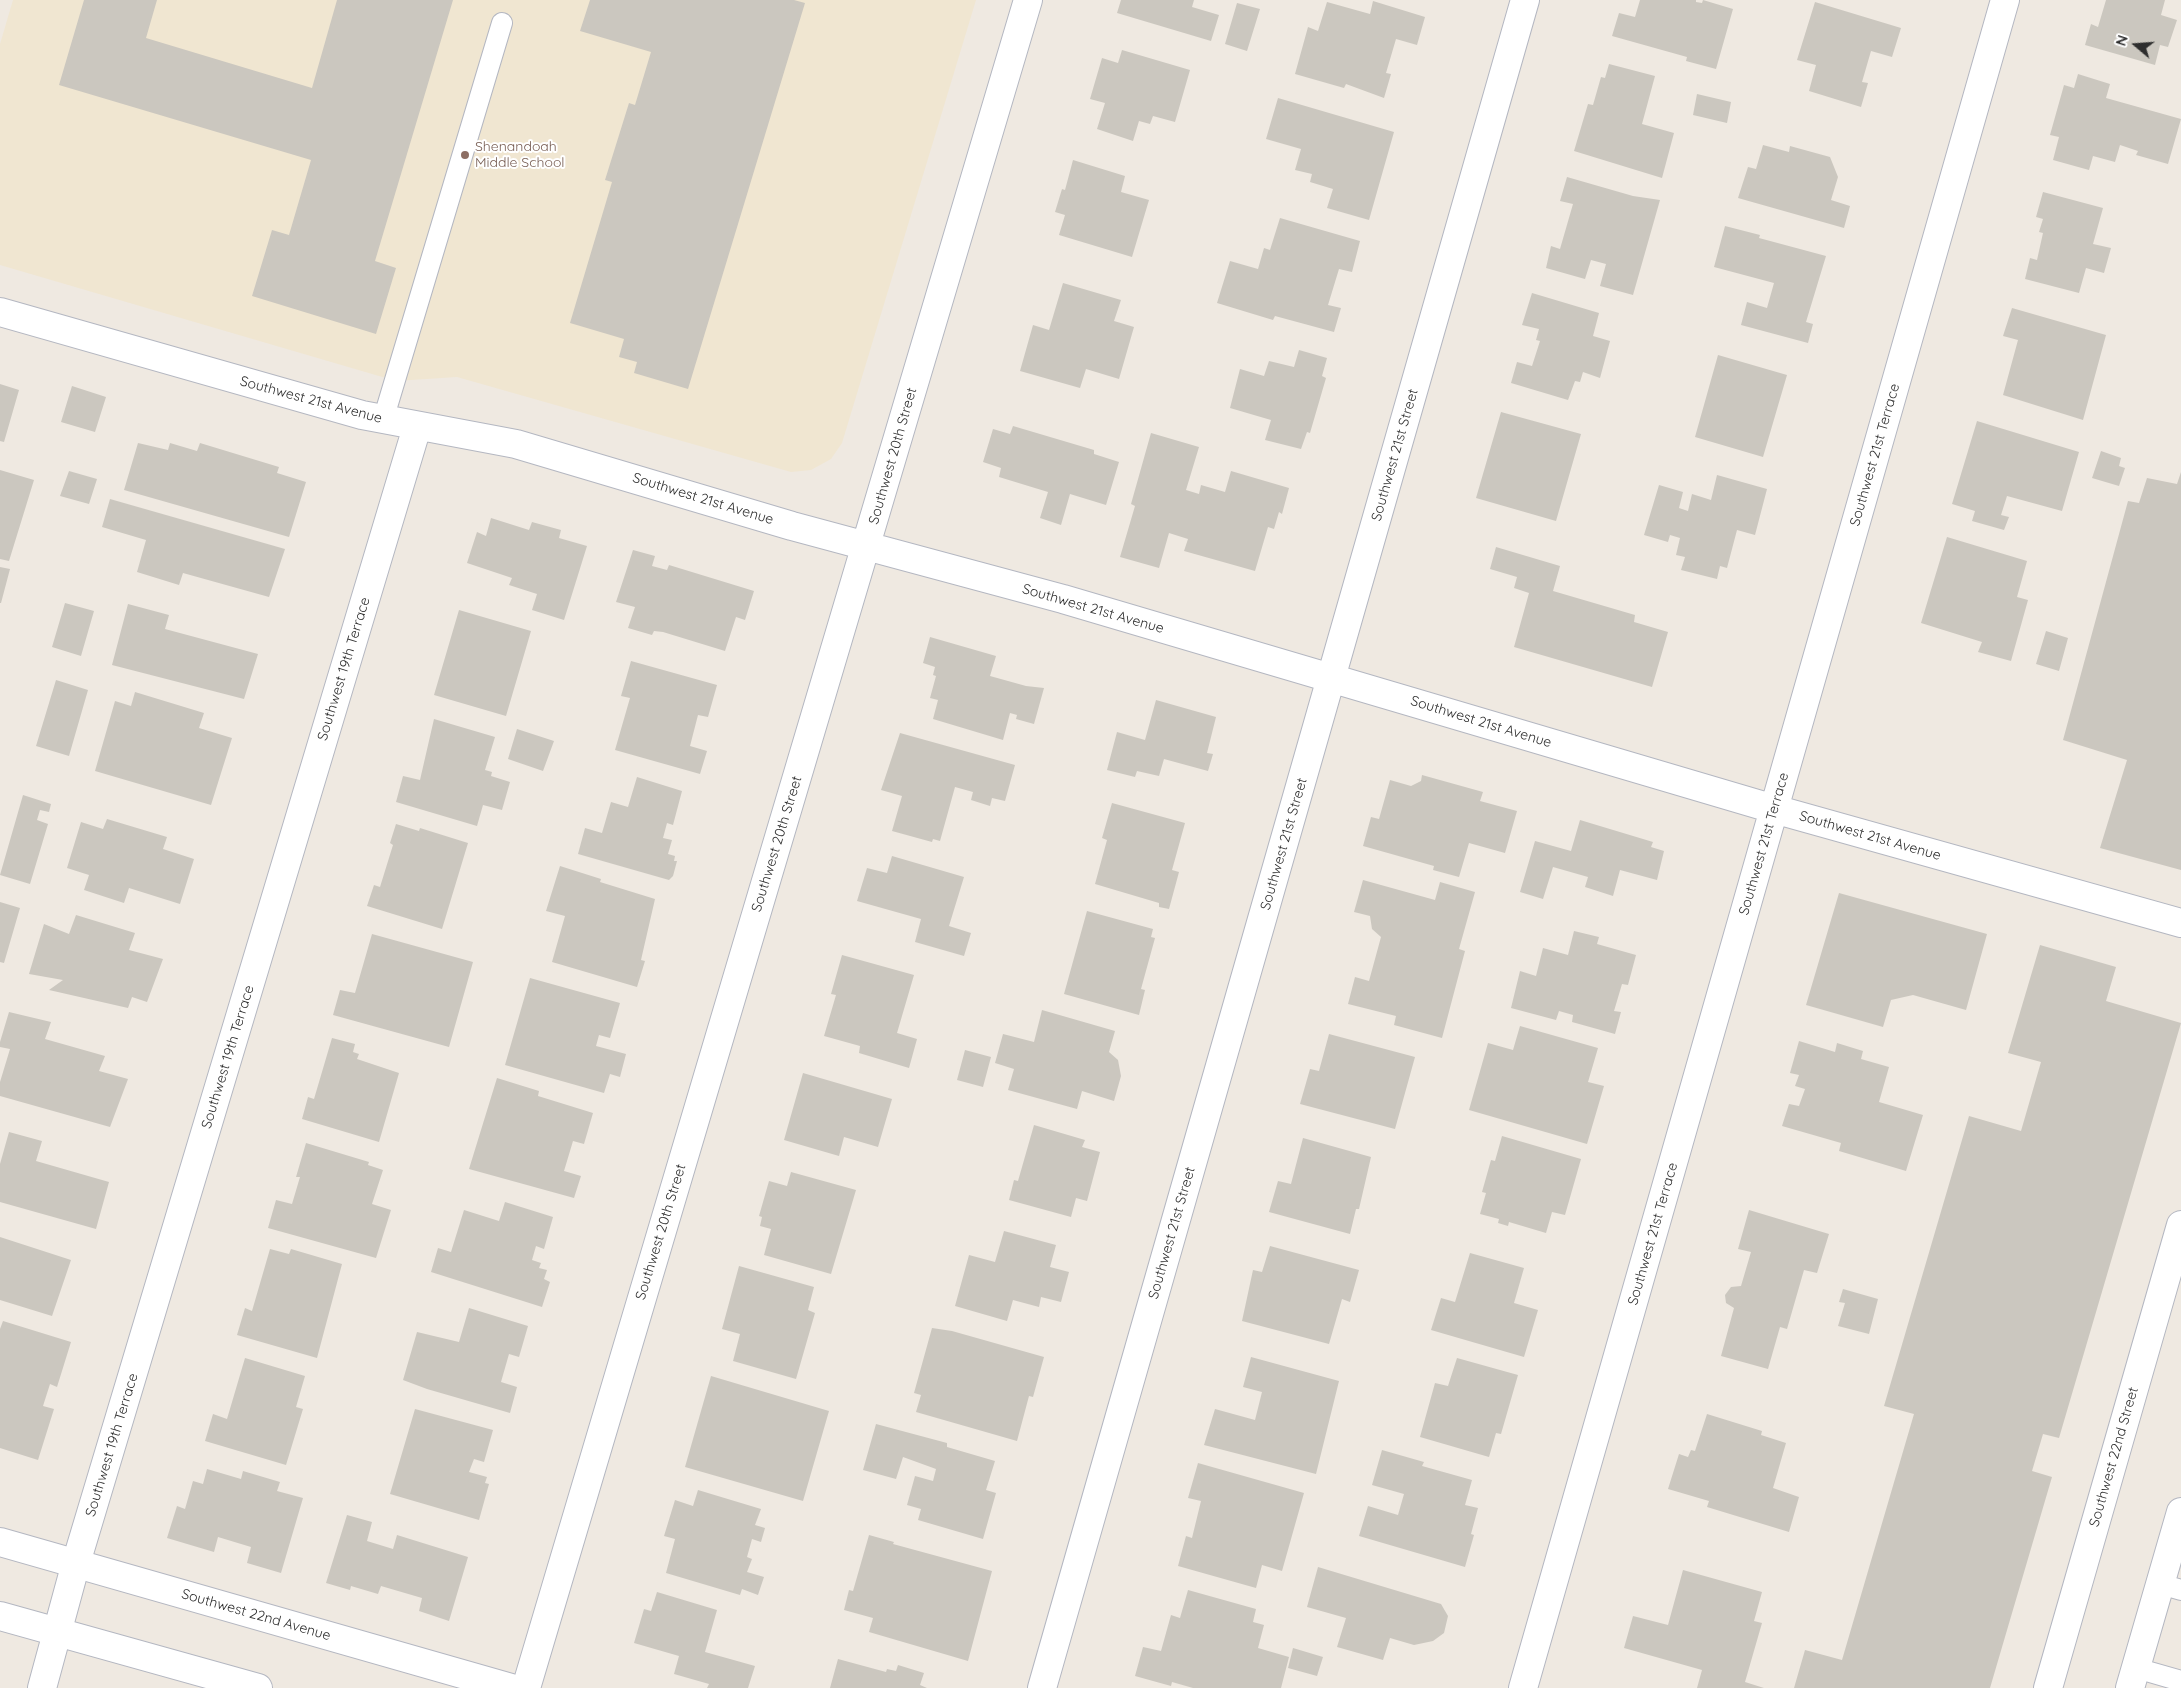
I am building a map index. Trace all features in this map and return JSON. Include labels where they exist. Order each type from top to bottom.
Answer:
[{"type":"street","name":"Southwest 20th Street","points":[[526,1688],[1028,0]]},
{"type":"street","name":"Southwest 21st Street","points":[[1042,1688],[1525,0]]},
{"type":"street","name":"Southwest 21st Terrace","points":[[1523,1688],[2005,0]]},
{"type":"street","name":"Southwest 21st Avenue","points":[[0,312],[383,420],[516,444],[866,546],[1063,599],[1774,809],[2181,923]]},
{"type":"street","name":"Southwest 19th Terrace","points":[[42,1688],[76,1563],[417,427]]},
{"type":"street","name":"Southwest 22nd Street","points":[[2048,1688],[2181,1225]]},
{"type":"street","points":[[2133,1678],[2171,1587],[2181,1512]]},
{"type":"street","name":"Southwest 22nd Avenue","points":[[0,1542],[511,1688]]},
{"type":"street","points":[[0,1616],[258,1688]]},
{"type":"lane","points":[[383,420],[502,23]]},
{"type":"lane","points":[[2133,1678],[2181,1681]]},
{"type":"shaded area","name":"Shenandoah Middle School","points":[[13,0],[976,0],[842,443],[831,459],[811,470],[791,472],[457,377],[396,381],[0,265],[0,44]]},
{"type":"building","points":[[84,0],[157,0],[146,38],[312,88],[337,0],[453,0],[375,261],[396,268],[376,334],[252,296],[272,230],[289,235],[311,160],[59,85]]},
{"type":"building","points":[[590,0],[794,0],[805,3],[688,389],[634,373],[637,362],[619,357],[624,339],[570,323],[612,182],[605,180],[629,103],[635,105],[651,52],[580,31]]},
{"type":"building","points":[[1121,0],[1194,0],[1192,7],[1219,15],[1211,41],[1117,13]]},
{"type":"building","points":[[1640,0],[1696,0],[1696,2],[1702,3],[1703,0],[1733,9],[1716,69],[1686,61],[1687,57],[1612,36],[1619,13],[1635,17]]},
{"type":"building","points":[[2106,0],[2165,0],[2161,15],[2177,20],[2168,47],[2160,45],[2155,65],[2085,45],[2091,24],[2098,27]]},
{"type":"building","points":[[1373,1],[1425,17],[1417,45],[1396,39],[1386,73],[1391,74],[1384,98],[1346,84],[1344,88],[1295,74],[1308,27],[1318,31],[1327,2],[1370,14]]},
{"type":"building","points":[[1815,2],[1901,28],[1892,57],[1871,51],[1862,82],[1868,83],[1861,107],[1809,91],[1816,65],[1797,60]]},
{"type":"building","points":[[1237,3],[1260,9],[1247,51],[1225,44]]},
{"type":"building","points":[[1122,50],[1190,70],[1175,122],[1153,116],[1150,124],[1139,121],[1133,141],[1097,129],[1105,103],[1090,99],[1102,58],[1118,63]]},
{"type":"building","points":[[1609,64],[1655,76],[1642,124],[1674,133],[1662,178],[1574,151],[1588,104],[1593,105],[1601,77],[1605,78]]},
{"type":"building","points":[[2078,74],[2110,84],[2106,98],[2181,119],[2168,164],[2136,155],[2138,151],[2120,145],[2115,162],[2093,156],[2089,170],[2053,160],[2059,137],[2050,135],[2064,85],[2074,88]]},
{"type":"building","points":[[1697,94],[1731,102],[1727,123],[1693,115]]},
{"type":"building","points":[[1278,98],[1394,132],[1369,220],[1327,208],[1333,189],[1310,182],[1312,174],[1295,170],[1301,149],[1266,139]]},
{"type":"building","points":[[1763,145],[1789,152],[1790,146],[1830,157],[1838,177],[1831,200],[1850,206],[1844,228],[1738,198],[1748,167],[1756,169]]},
{"type":"building","points":[[1073,160],[1125,176],[1121,192],[1149,200],[1132,257],[1059,235],[1065,215],[1055,212],[1062,189],[1065,190]]},
{"type":"building","points":[[1567,177],[1633,196],[1660,200],[1633,295],[1600,286],[1606,264],[1591,260],[1585,279],[1546,268],[1551,246],[1560,249],[1573,204],[1560,201]]},
{"type":"building","points":[[2043,192],[2103,208],[2093,244],[2111,248],[2104,273],[2086,268],[2079,293],[2025,279],[2030,258],[2037,260],[2043,233],[2039,232],[2043,219],[2036,217]]},
{"type":"building","points":[[1280,218],[1360,241],[1352,272],[1339,269],[1328,305],[1341,308],[1334,332],[1275,316],[1273,320],[1217,303],[1230,261],[1258,269],[1264,248],[1270,250]]},
{"type":"building","points":[[1725,226],[1760,235],[1759,238],[1826,256],[1806,322],[1813,324],[1808,343],[1741,325],[1747,302],[1767,308],[1774,283],[1714,267]]},
{"type":"building","points":[[1063,283],[1121,300],[1114,321],[1134,327],[1119,379],[1086,369],[1080,388],[1020,371],[1033,325],[1049,330]]},
{"type":"building","points":[[1532,293],[1599,313],[1593,336],[1610,341],[1600,378],[1583,372],[1580,382],[1575,381],[1568,400],[1511,383],[1517,362],[1532,366],[1540,341],[1536,340],[1539,329],[1522,325]]},
{"type":"building","points":[[2012,308],[2106,335],[2083,420],[2003,395],[2018,340],[2003,336]]},
{"type":"building","points":[[1299,350],[1327,358],[1322,376],[1326,378],[1310,433],[1307,432],[1301,449],[1265,440],[1271,420],[1230,408],[1240,369],[1264,376],[1269,361],[1294,367]]},
{"type":"building","points":[[1718,355],[1787,375],[1763,457],[1695,437]]},
{"type":"building","points":[[0,384],[19,390],[4,442],[0,441]]},
{"type":"building","points":[[72,386],[106,397],[95,432],[61,422]]},
{"type":"building","points":[[1501,412],[1581,434],[1556,521],[1476,498]]},
{"type":"building","points":[[1977,421],[2079,452],[2062,511],[2007,496],[2001,515],[2009,517],[2004,530],[1972,521],[1975,511],[1952,504]]},
{"type":"building","points":[[1013,426],[1094,450],[1094,454],[1119,462],[1106,505],[1070,494],[1061,525],[1040,518],[1048,492],[999,477],[1001,468],[983,462],[993,429],[1010,434]]},
{"type":"building","points":[[1151,433],[1199,447],[1186,490],[1199,494],[1201,485],[1225,492],[1231,471],[1289,488],[1282,514],[1279,512],[1274,529],[1268,527],[1255,571],[1184,551],[1188,539],[1169,533],[1159,568],[1120,557],[1135,506],[1131,504]]},
{"type":"building","points":[[138,443],[168,450],[170,443],[197,451],[200,443],[279,467],[277,473],[306,482],[289,537],[124,490]]},
{"type":"building","points":[[2101,451],[2121,458],[2119,466],[2125,468],[2119,486],[2092,478]]},
{"type":"building","points":[[0,470],[34,480],[9,561],[0,559]]},
{"type":"building","points":[[69,471],[97,479],[89,504],[60,496]]},
{"type":"building","points":[[2181,472],[2181,870],[2100,848],[2127,760],[2063,740],[2128,501],[2139,503],[2147,478],[2177,484]]},
{"type":"building","points":[[1717,475],[1767,489],[1755,535],[1737,530],[1727,568],[1720,566],[1717,579],[1681,570],[1685,557],[1676,555],[1680,538],[1670,535],[1668,542],[1644,535],[1659,485],[1683,492],[1679,508],[1688,511],[1692,494],[1711,500]]},
{"type":"building","points":[[110,499],[285,549],[269,597],[183,573],[179,585],[137,572],[146,540],[102,527]]},
{"type":"building","points":[[491,518],[529,530],[532,522],[561,530],[559,538],[587,546],[564,620],[532,610],[537,594],[509,585],[512,578],[467,563],[477,532],[486,536]]},
{"type":"building","points":[[1947,537],[2027,561],[2017,597],[2028,600],[2011,661],[1978,652],[1982,642],[1921,623]]},
{"type":"building","points":[[1496,547],[1560,566],[1553,591],[1635,615],[1634,622],[1668,632],[1652,687],[1514,647],[1529,593],[1514,588],[1517,577],[1490,569]]},
{"type":"building","points":[[633,550],[655,556],[652,566],[667,570],[669,565],[754,591],[745,620],[736,617],[725,651],[663,632],[654,631],[652,635],[628,628],[635,607],[616,602]]},
{"type":"building","points":[[0,567],[10,569],[1,603],[0,603]]},
{"type":"building","points":[[65,603],[94,611],[81,656],[52,647]]},
{"type":"building","points":[[128,604],[169,615],[165,629],[258,654],[244,699],[112,665]]},
{"type":"building","points":[[459,610],[531,631],[506,716],[434,695]]},
{"type":"building","points":[[2046,631],[2068,638],[2059,671],[2036,664]]},
{"type":"building","points":[[930,637],[996,656],[990,676],[1026,686],[1044,688],[1034,724],[1016,719],[1017,715],[1010,713],[1003,740],[933,719],[938,700],[930,698],[936,676],[933,675],[935,667],[923,663]]},
{"type":"building","points":[[631,661],[717,685],[708,717],[698,715],[690,746],[707,751],[700,774],[615,750],[630,698],[621,696]]},
{"type":"building","points":[[56,680],[88,690],[69,756],[36,746]]},
{"type":"building","points":[[135,692],[204,713],[199,728],[232,738],[211,805],[95,771],[115,701],[131,706]]},
{"type":"building","points":[[1156,700],[1216,717],[1207,753],[1213,754],[1208,771],[1164,759],[1159,776],[1137,771],[1135,777],[1107,770],[1117,732],[1145,740]]},
{"type":"building","points":[[434,719],[495,737],[485,770],[492,772],[491,776],[510,782],[502,810],[483,805],[477,826],[396,802],[403,776],[420,780]]},
{"type":"building","points":[[517,729],[554,741],[543,771],[508,759]]},
{"type":"building","points":[[900,733],[1015,765],[1005,801],[992,798],[990,806],[971,800],[973,792],[955,787],[940,841],[933,839],[932,842],[892,831],[902,796],[881,790]]},
{"type":"building","points":[[1422,775],[1483,792],[1480,801],[1517,811],[1505,853],[1469,843],[1459,877],[1433,870],[1434,866],[1363,846],[1371,817],[1379,819],[1390,780],[1411,786],[1421,781]]},
{"type":"building","points":[[637,777],[682,791],[673,825],[667,823],[663,838],[672,840],[668,854],[675,856],[674,861],[677,861],[673,876],[669,880],[578,854],[585,828],[602,833],[611,802],[628,807]]},
{"type":"building","points":[[23,795],[51,804],[49,812],[40,810],[37,820],[48,824],[30,884],[0,875]]},
{"type":"building","points":[[1112,803],[1185,823],[1172,870],[1179,872],[1169,909],[1159,907],[1159,903],[1095,884],[1107,840],[1102,838]]},
{"type":"building","points":[[107,819],[167,837],[163,849],[194,859],[180,904],[129,888],[124,903],[84,890],[89,875],[67,868],[81,822],[103,829]]},
{"type":"building","points":[[1580,820],[1653,842],[1651,847],[1664,851],[1657,880],[1620,870],[1613,896],[1585,887],[1588,877],[1553,867],[1543,899],[1520,892],[1535,841],[1571,851]]},
{"type":"building","points":[[396,824],[419,831],[420,828],[468,843],[442,929],[367,906],[374,885],[380,887],[393,845],[390,843]]},
{"type":"building","points":[[892,856],[964,877],[949,926],[971,933],[964,956],[915,942],[921,919],[857,901],[867,868],[887,873]]},
{"type":"building","points":[[560,866],[601,879],[600,882],[655,899],[641,960],[645,961],[637,987],[552,962],[565,916],[546,911]]},
{"type":"building","points":[[1363,880],[1435,900],[1440,882],[1475,892],[1459,949],[1465,951],[1442,1038],[1394,1025],[1396,1016],[1348,1004],[1355,977],[1369,981],[1381,937],[1372,929],[1370,916],[1354,912]]},
{"type":"building","points":[[1839,893],[1987,934],[1966,1010],[1913,995],[1891,1000],[1883,1027],[1806,1005]]},
{"type":"building","points":[[0,902],[20,908],[4,963],[0,962]]},
{"type":"building","points":[[1087,911],[1153,929],[1151,937],[1155,938],[1141,989],[1145,990],[1139,1015],[1064,994]]},
{"type":"building","points":[[76,915],[135,933],[129,950],[163,959],[147,1002],[132,997],[128,1008],[49,990],[63,980],[29,974],[44,924],[69,934]]},
{"type":"building","points":[[1574,931],[1599,937],[1597,944],[1636,955],[1628,985],[1622,984],[1614,1011],[1621,1012],[1615,1034],[1572,1022],[1573,1015],[1559,1011],[1556,1020],[1511,1008],[1520,971],[1536,976],[1543,948],[1568,955]]},
{"type":"building","points":[[372,934],[473,962],[449,1047],[333,1015],[340,990],[355,993]]},
{"type":"building","points":[[2040,945],[2116,967],[2106,1001],[2181,1023],[2059,1438],[2043,1434],[2032,1471],[2052,1477],[1990,1688],[1794,1688],[1805,1650],[1842,1660],[1914,1414],[1884,1406],[1969,1116],[2021,1131],[2041,1062],[2008,1053]]},
{"type":"building","points":[[842,955],[914,975],[897,1033],[917,1039],[909,1068],[859,1053],[860,1046],[824,1036],[836,995],[831,994]]},
{"type":"building","points":[[530,978],[620,1003],[610,1038],[599,1035],[596,1046],[626,1054],[620,1077],[610,1074],[604,1093],[505,1065]]},
{"type":"building","points":[[1042,1010],[1115,1031],[1109,1052],[1118,1060],[1121,1076],[1114,1101],[1082,1091],[1077,1109],[1008,1090],[1014,1069],[995,1063],[1003,1034],[1034,1042]]},
{"type":"building","points":[[9,1012],[51,1022],[45,1039],[105,1056],[99,1071],[128,1079],[110,1127],[0,1096],[0,1082],[10,1049],[0,1047],[0,1042]]},
{"type":"building","points":[[1520,1026],[1598,1048],[1588,1082],[1604,1086],[1587,1144],[1469,1110],[1488,1043],[1513,1050]]},
{"type":"building","points":[[1329,1034],[1415,1057],[1395,1129],[1300,1104],[1310,1069],[1319,1071]]},
{"type":"building","points":[[332,1038],[355,1044],[353,1052],[359,1054],[357,1059],[399,1073],[379,1142],[302,1119],[308,1097],[314,1099]]},
{"type":"building","points":[[1799,1041],[1835,1052],[1837,1043],[1863,1051],[1861,1059],[1889,1067],[1879,1102],[1923,1115],[1906,1171],[1839,1151],[1841,1143],[1782,1126],[1789,1104],[1799,1106],[1805,1089],[1795,1086],[1799,1075],[1790,1073]]},
{"type":"building","points":[[965,1050],[991,1057],[983,1087],[957,1080]]},
{"type":"building","points":[[803,1073],[892,1099],[878,1147],[844,1137],[839,1156],[784,1140]]},
{"type":"building","points":[[497,1078],[539,1091],[538,1096],[593,1113],[584,1144],[573,1141],[564,1171],[581,1176],[574,1198],[469,1169]]},
{"type":"building","points":[[1034,1125],[1085,1140],[1082,1147],[1100,1152],[1087,1201],[1076,1198],[1071,1217],[1009,1200],[1014,1180],[1018,1181]]},
{"type":"building","points":[[9,1132],[42,1141],[36,1161],[109,1182],[96,1229],[0,1202],[0,1164]]},
{"type":"building","points":[[1502,1136],[1581,1159],[1565,1215],[1552,1212],[1546,1233],[1509,1222],[1508,1226],[1498,1223],[1499,1219],[1480,1214],[1486,1193],[1482,1192],[1491,1160],[1495,1161]]},
{"type":"building","points":[[1303,1138],[1371,1157],[1359,1209],[1356,1209],[1350,1234],[1269,1212],[1278,1181],[1291,1184]]},
{"type":"building","points":[[306,1143],[369,1162],[368,1165],[383,1170],[372,1204],[391,1210],[376,1258],[268,1228],[276,1200],[292,1204],[300,1177],[296,1177]]},
{"type":"building","points":[[791,1172],[856,1190],[831,1274],[764,1255],[771,1229],[760,1226],[762,1217],[759,1216],[769,1181],[787,1186]]},
{"type":"building","points":[[505,1202],[553,1217],[544,1249],[536,1246],[532,1260],[541,1263],[539,1268],[547,1270],[544,1279],[550,1282],[542,1307],[431,1272],[438,1248],[451,1252],[464,1210],[499,1221]]},
{"type":"building","points":[[1749,1210],[1829,1234],[1817,1273],[1804,1270],[1787,1329],[1780,1327],[1768,1369],[1721,1356],[1734,1308],[1726,1303],[1725,1295],[1731,1287],[1741,1286],[1751,1252],[1738,1249]]},
{"type":"building","points":[[1004,1231],[1056,1245],[1050,1267],[1069,1272],[1061,1302],[1041,1297],[1039,1307],[1013,1300],[1007,1321],[955,1306],[969,1255],[995,1262]]},
{"type":"building","points":[[0,1237],[71,1260],[52,1316],[0,1300]]},
{"type":"building","points":[[1270,1246],[1359,1270],[1350,1302],[1342,1299],[1329,1344],[1242,1321],[1253,1270],[1262,1272]]},
{"type":"building","points":[[270,1249],[289,1254],[291,1249],[342,1264],[317,1358],[237,1335],[245,1308],[252,1311]]},
{"type":"building","points":[[1470,1253],[1524,1268],[1514,1303],[1538,1310],[1524,1357],[1431,1330],[1441,1298],[1455,1302]]},
{"type":"building","points":[[739,1266],[814,1287],[808,1310],[815,1313],[796,1379],[733,1361],[740,1334],[722,1329]]},
{"type":"building","points":[[1843,1289],[1878,1299],[1869,1334],[1838,1326],[1845,1303],[1839,1302]]},
{"type":"building","points":[[469,1308],[528,1326],[519,1357],[509,1354],[501,1382],[517,1387],[510,1413],[427,1389],[403,1380],[417,1332],[459,1342]]},
{"type":"building","points":[[3,1321],[71,1342],[57,1387],[50,1384],[43,1406],[54,1409],[38,1460],[0,1448],[0,1329]]},
{"type":"building","points":[[932,1328],[952,1331],[1044,1357],[1033,1397],[1029,1396],[1017,1441],[916,1412],[921,1395],[914,1393]]},
{"type":"building","points":[[1251,1357],[1339,1381],[1316,1474],[1204,1445],[1215,1409],[1255,1420],[1262,1392],[1243,1387]]},
{"type":"building","points":[[245,1358],[305,1376],[296,1407],[303,1409],[286,1465],[205,1441],[213,1414],[227,1419]]},
{"type":"building","points":[[1457,1358],[1518,1375],[1501,1434],[1496,1433],[1489,1457],[1420,1437],[1435,1383],[1448,1386]]},
{"type":"building","points":[[711,1376],[829,1411],[803,1501],[685,1467]]},
{"type":"building","points":[[415,1409],[493,1430],[484,1462],[474,1459],[469,1472],[487,1477],[485,1483],[489,1484],[479,1520],[390,1494]]},
{"type":"building","points":[[1707,1414],[1762,1431],[1761,1435],[1786,1443],[1773,1488],[1799,1497],[1789,1532],[1707,1507],[1709,1501],[1668,1489],[1679,1454],[1688,1457],[1691,1450],[1695,1451]]},
{"type":"building","points":[[876,1424],[947,1443],[947,1447],[995,1461],[986,1490],[996,1493],[983,1539],[918,1520],[921,1509],[907,1505],[915,1476],[933,1481],[936,1469],[903,1457],[896,1479],[863,1470]]},
{"type":"building","points":[[1382,1450],[1424,1462],[1422,1466],[1472,1480],[1465,1505],[1478,1508],[1471,1534],[1474,1535],[1465,1567],[1359,1536],[1368,1506],[1398,1515],[1404,1494],[1372,1485]]},
{"type":"building","points":[[1198,1463],[1304,1493],[1282,1571],[1262,1565],[1256,1588],[1178,1566],[1186,1536],[1192,1538],[1201,1501],[1188,1498]]},
{"type":"building","points":[[207,1469],[241,1479],[243,1471],[280,1482],[277,1491],[303,1498],[281,1573],[247,1563],[251,1547],[218,1537],[214,1552],[167,1538],[177,1506],[185,1509],[193,1481],[203,1484]]},
{"type":"building","points":[[698,1490],[761,1509],[755,1525],[765,1528],[761,1542],[752,1539],[747,1557],[752,1559],[747,1572],[764,1577],[758,1595],[742,1589],[740,1595],[666,1573],[675,1539],[664,1536],[675,1500],[693,1506]]},
{"type":"building","points":[[347,1515],[372,1522],[367,1541],[393,1549],[397,1535],[468,1557],[449,1621],[419,1611],[422,1598],[381,1586],[378,1594],[351,1586],[350,1590],[326,1583]]},
{"type":"building","points":[[869,1535],[894,1542],[893,1544],[992,1571],[968,1661],[869,1632],[873,1618],[844,1610],[849,1590],[853,1591]]},
{"type":"building","points":[[1318,1567],[1441,1604],[1448,1616],[1444,1633],[1433,1641],[1414,1645],[1390,1638],[1383,1660],[1337,1647],[1346,1618],[1307,1607]]},
{"type":"building","points":[[1683,1570],[1762,1592],[1754,1621],[1762,1623],[1745,1682],[1764,1688],[1697,1688],[1702,1670],[1624,1648],[1633,1616],[1668,1625]]},
{"type":"building","points":[[1188,1590],[1256,1609],[1253,1622],[1264,1625],[1258,1648],[1289,1657],[1281,1688],[1193,1688],[1172,1682],[1171,1686],[1135,1676],[1143,1647],[1161,1651],[1171,1615],[1180,1618]]},
{"type":"building","points":[[657,1592],[717,1610],[705,1652],[755,1666],[748,1688],[707,1688],[709,1684],[674,1674],[679,1656],[634,1643],[644,1609],[651,1611]]},
{"type":"building","points":[[1293,1648],[1323,1657],[1317,1676],[1288,1668]]},
{"type":"building","points":[[838,1659],[886,1672],[887,1669],[896,1671],[898,1665],[924,1673],[920,1685],[927,1688],[830,1688]]},
{"type":"place","name":"Shenandoah Middle School","points":[[465,155]]}]
